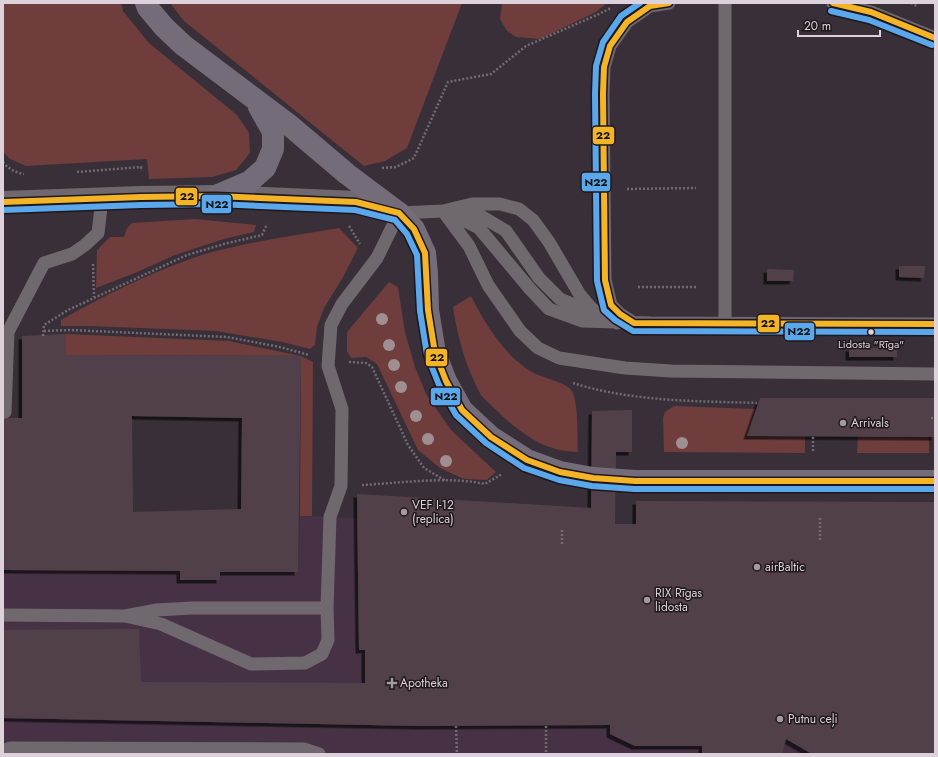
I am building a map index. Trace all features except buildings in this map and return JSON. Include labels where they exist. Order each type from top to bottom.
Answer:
[{"type":"main road","points":[[146,3],[148,8],[164,27],[178,40],[288,124],[347,174],[399,213],[414,229],[425,253],[428,310],[435,353],[446,382],[462,410],[491,437],[526,460],[560,472],[593,478],[635,481],[935,481]]},
{"type":"main road","points":[[216,196],[249,182],[265,168],[273,149],[273,132],[255,100]]},
{"type":"street","points":[[3,202],[102,198],[216,196],[356,202],[399,213]]},
{"type":"lane","points":[[634,323],[620,314],[611,305],[605,280],[604,67],[610,46],[627,22],[650,6],[669,3]]},
{"type":"lane","points":[[725,3],[725,323]]},
{"type":"lane","points":[[833,3],[871,12],[935,38]]},
{"type":"lane","points":[[4,412],[8,332],[44,263],[72,254],[98,233],[102,198]]},
{"type":"lane","points":[[125,616],[161,624],[251,664],[305,663],[322,654],[328,640],[327,608],[330,517],[341,486],[342,409],[328,366],[331,325],[342,304],[377,258],[399,213],[443,210],[472,204],[500,204],[519,209],[533,220],[549,242],[580,295],[591,308],[603,317],[617,323]]},
{"type":"lane","points":[[443,210],[481,216],[506,231],[539,278],[560,299],[617,323]]},
{"type":"lane","points":[[443,210],[479,228],[530,289],[549,309],[582,321],[617,323],[935,324]]},
{"type":"lane","points":[[443,210],[469,246],[488,285],[520,331],[538,348],[559,358],[625,368],[670,371],[935,374]]},
{"type":"lane","points":[[3,615],[125,616],[156,610],[192,608],[327,608]]},
{"type":"lane","points":[[3,751],[10,748],[304,749],[319,754]]},
{"type":"path","points":[[379,168],[396,166],[414,158],[448,82],[491,74],[526,46],[613,7]]},
{"type":"path","points":[[627,189],[696,188]]},
{"type":"path","points":[[43,336],[44,325],[68,310],[187,255],[262,235],[270,218]]},
{"type":"path","points":[[638,287],[696,287]]},
{"type":"path","points":[[44,331],[70,330],[227,338],[280,347],[311,355],[329,356],[341,352],[344,361],[366,363],[372,367],[408,446],[424,468],[446,481]]},
{"type":"path","points":[[813,437],[813,453]]},
{"type":"path","points":[[341,486],[446,481],[469,481],[485,484],[496,478]]},
{"type":"path","points":[[820,518],[820,540]]},
{"type":"path","points":[[562,530],[562,544]]},
{"type":"path","points":[[456,726],[457,754]]},
{"type":"path","points":[[546,726],[546,754]]},
{"type":"shaded area","points":[[3,3],[121,3],[123,11],[149,43],[237,115],[249,133],[250,153],[236,170],[212,177],[149,179],[147,159],[26,166],[10,159],[3,152]]},
{"type":"shaded area","points":[[170,3],[462,3],[407,148],[385,161],[364,166],[184,21]]},
{"type":"shaded area","points":[[502,3],[607,3],[596,12],[540,39],[516,37],[507,31],[500,19]]},
{"type":"shaded area","points":[[195,219],[256,225],[254,232],[224,239],[175,255],[96,288],[97,250],[110,237],[124,237],[127,228],[132,223]]},
{"type":"shaded area","points":[[339,228],[358,248],[342,279],[324,308],[317,327],[315,345],[310,349],[282,342],[216,331],[61,326],[61,320],[93,302],[143,278],[193,258],[246,244]]},
{"type":"shaded area","points":[[389,282],[398,287],[405,332],[415,367],[426,394],[451,430],[496,472],[487,480],[464,479],[440,468],[418,450],[377,364],[366,357],[351,358],[347,351],[347,332]]},
{"type":"shaded area","points":[[471,296],[481,315],[499,342],[514,358],[538,375],[570,388],[574,397],[577,412],[578,452],[554,449],[543,445],[514,426],[481,395],[470,372],[464,354],[453,307]]},
{"type":"shaded area","points":[[66,334],[229,341],[301,356],[66,355]]},
{"type":"shaded area","points":[[301,356],[313,362],[312,516],[300,516]]},
{"type":"shaded area","points":[[674,406],[756,409],[747,436],[805,436],[805,453],[664,452],[663,418],[665,412]]},
{"type":"shaded area","points":[[858,436],[929,437],[929,453],[857,453]]},
{"type":"shaded area","name":"RIX Rīgas lidosta","points":[[357,494],[590,508],[591,524],[636,524],[636,517],[820,518],[935,754],[3,754],[3,570],[298,572],[300,516],[358,518]]},
{"type":"transit line","name":"N22","points":[[640,3],[621,16],[603,42],[596,66],[597,281],[604,310],[615,320],[633,331],[935,332]]},
{"type":"transit line","name":"22","points":[[669,3],[650,6],[627,22],[610,46],[604,67],[605,280],[611,305],[620,314],[634,323],[935,324]]},
{"type":"transit line","name":"22","points":[[833,3],[871,12],[935,38]]},
{"type":"transit line","name":"N22","points":[[831,11],[869,20],[932,45]]},
{"type":"transit line","name":"22","points":[[3,202],[216,196],[356,202],[399,213],[414,229],[425,253],[428,310],[435,353],[446,381],[462,410],[491,437],[527,460],[560,472],[593,478],[635,481],[935,481]]},
{"type":"transit line","name":"N22","points":[[3,210],[216,204],[355,210],[395,220],[407,234],[417,255],[420,311],[427,355],[439,385],[456,415],[486,443],[524,468],[559,480],[592,486],[634,489],[935,489]]},
{"type":"place","name":"Lidosta \"Rīga\"","points":[[871,332]]},
{"type":"place","name":"Arrivals","points":[[843,423]]},
{"type":"place","name":"VEF I-12 (replica)","points":[[404,512]]},
{"type":"place","name":"airBaltic","points":[[757,567]]},
{"type":"place","name":"RIX Rīgas lidosta","points":[[647,600]]},
{"type":"place","name":"Apotheka","points":[[392,683]]},
{"type":"place","name":"Putnu ceļi","points":[[780,719]]}]
